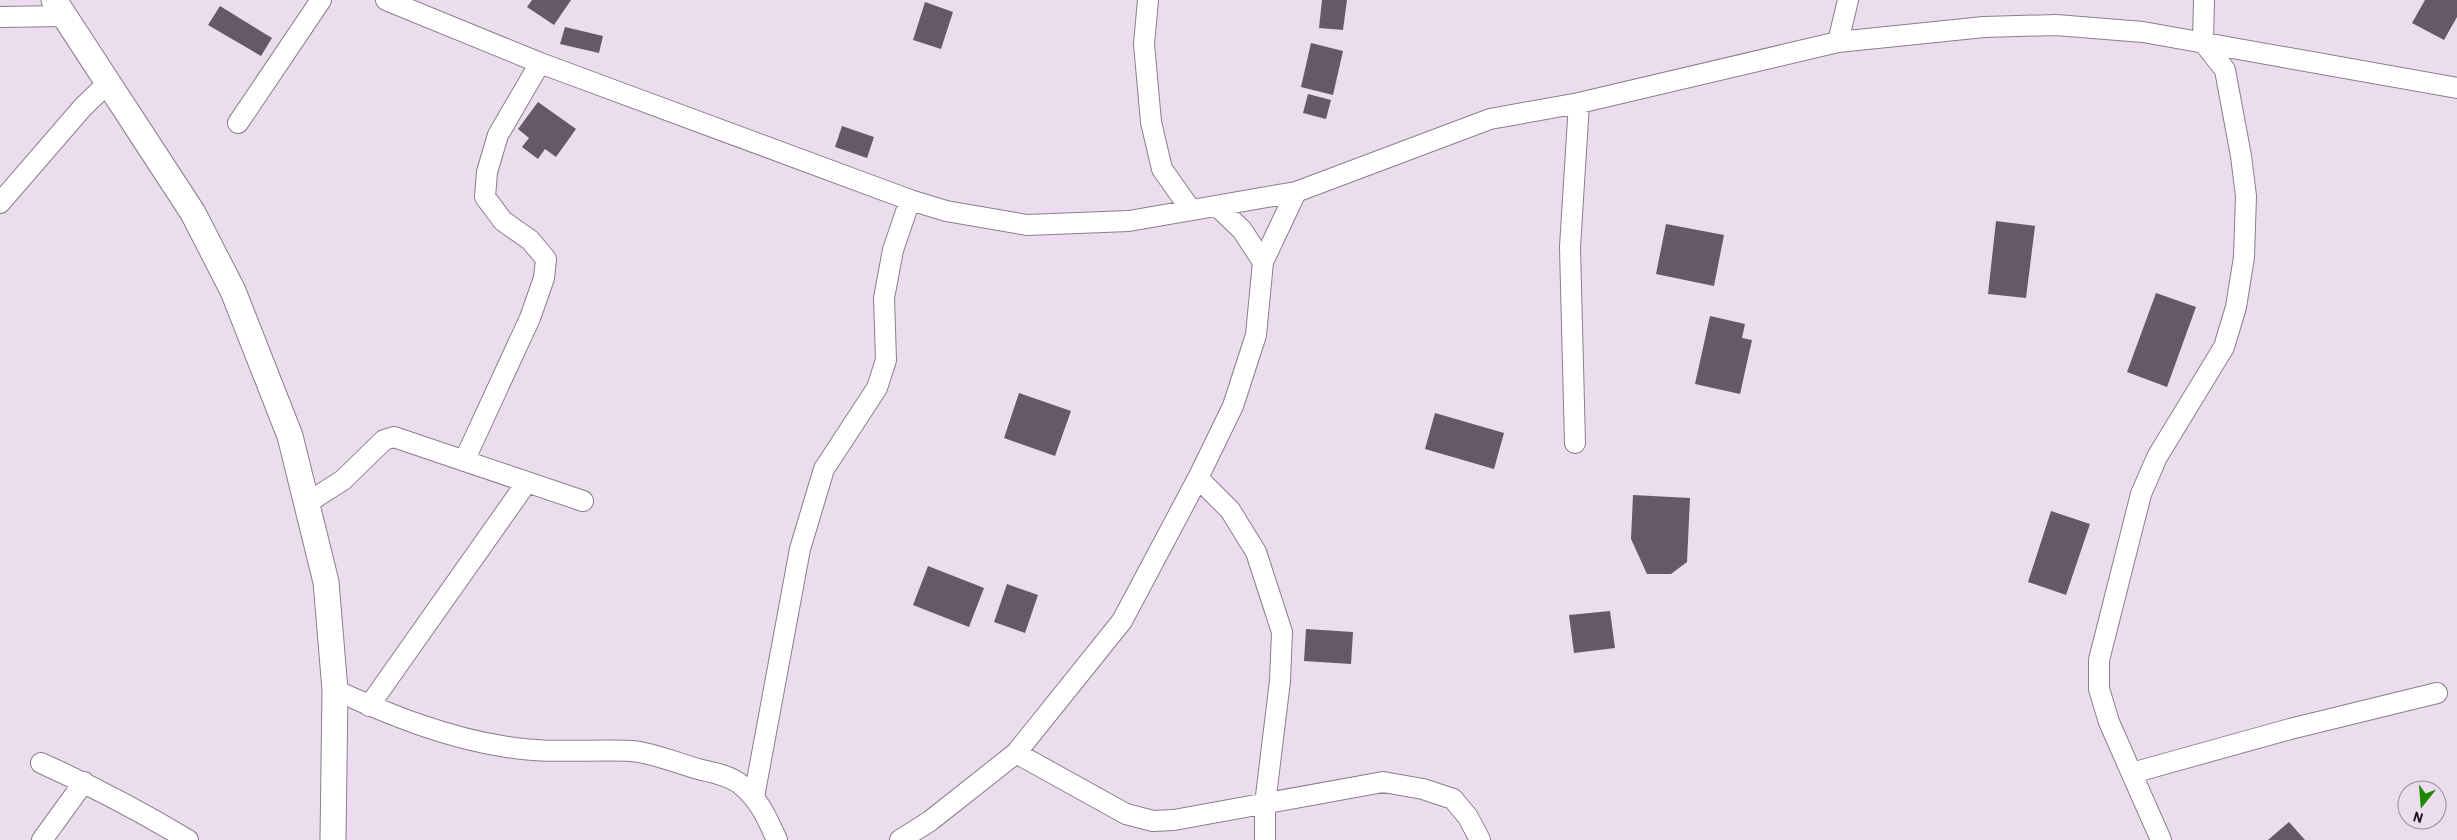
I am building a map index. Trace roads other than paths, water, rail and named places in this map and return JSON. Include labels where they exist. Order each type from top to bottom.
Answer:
[{"type":"street","points":[[238,123],[321,0]]},
{"type":"street","points":[[386,0],[540,63],[910,200],[946,211],[1027,225],[1129,220],[1296,192],[1490,119],[1578,103],[1838,42],[1984,27],[2056,25],[2143,32],[2457,88]]},
{"type":"street","points":[[1148,0],[1144,44],[1151,122],[1162,169],[1191,210]]},
{"type":"street","points":[[1838,42],[1848,0]]},
{"type":"street","points":[[2161,840],[2109,722],[2099,689],[2099,660],[2141,494],[2158,457],[2224,347],[2236,307],[2244,257],[2246,196],[2241,156],[2225,70],[2203,42],[2204,0]]},
{"type":"street","points":[[0,17],[59,8],[193,213],[233,291],[290,436],[326,582],[335,690],[333,840]]},
{"type":"street","points":[[2225,70],[2243,49]]},
{"type":"street","points":[[464,461],[530,318],[544,278],[546,259],[530,240],[503,221],[486,197],[487,172],[498,135],[540,63]]},
{"type":"street","points":[[0,203],[84,107],[109,82]]},
{"type":"street","points":[[1575,443],[1570,247],[1578,103]]},
{"type":"street","points":[[900,840],[930,822],[1016,753],[1122,621],[1198,478],[1233,406],[1256,335],[1263,262],[1296,192]]},
{"type":"street","points":[[754,796],[800,549],[824,469],[877,388],[886,360],[886,288],[893,250],[910,200]]},
{"type":"street","points":[[1217,206],[1242,230],[1263,262]]},
{"type":"street","points":[[307,503],[342,480],[384,440],[394,437],[583,501]]},
{"type":"street","points":[[1198,478],[1230,510],[1256,552],[1282,632],[1280,681],[1265,804],[1265,840]]},
{"type":"street","points":[[369,706],[527,482]]},
{"type":"street","points":[[335,690],[369,706],[460,739],[555,752],[633,752],[723,776],[738,782],[754,796],[777,840]]},
{"type":"street","points":[[2132,773],[2290,728],[2437,693]]},
{"type":"street","points":[[1016,753],[1126,814],[1153,821],[1265,804],[1383,782],[1423,789],[1453,799],[1468,817],[1480,840]]},
{"type":"street","points":[[41,763],[84,782],[151,817],[188,840]]},
{"type":"street","points":[[42,840],[84,782]]}]
